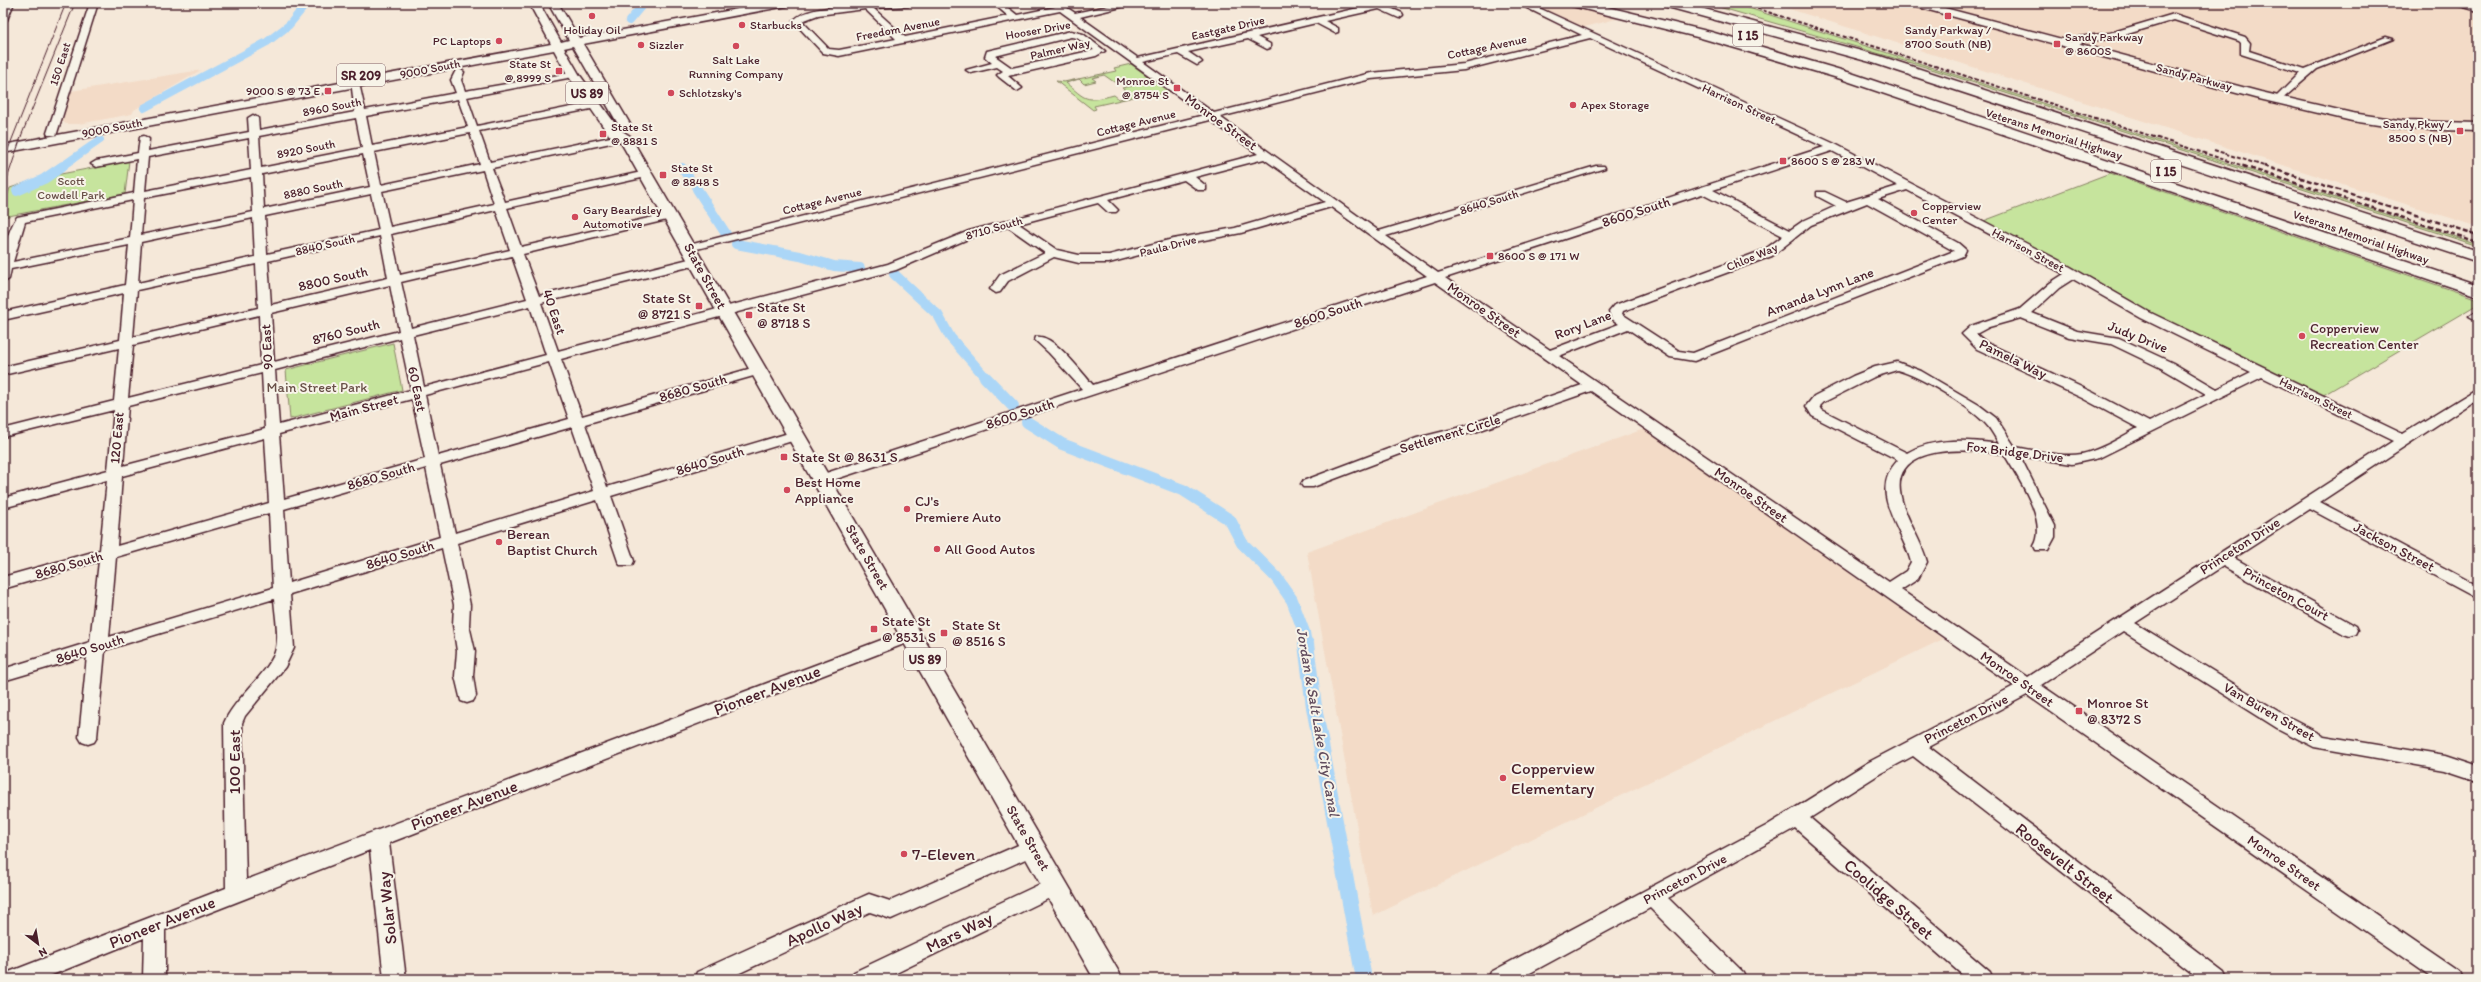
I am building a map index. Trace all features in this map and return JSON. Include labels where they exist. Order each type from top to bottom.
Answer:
[{"type":"highway","points":[[1576,3],[1737,43],[1846,76],[2478,291]]},
{"type":"highway","points":[[1592,3],[1722,37],[1737,43]]},
{"type":"highway","points":[[1610,3],[1627,7],[1640,6]]},
{"type":"highway","name":"Veterans Memorial Highway","points":[[1626,3],[1854,68],[2478,276]]},
{"type":"highway","name":"Veterans Memorial Highway","points":[[1668,3],[1875,59],[2478,257]]},
{"type":"highway","points":[[1694,3],[1833,42],[1875,59]]},
{"type":"main road","name":"State Street","points":[[534,3],[573,74],[614,132],[625,136],[1109,979]]},
{"type":"main road","name":"State Street","points":[[553,3],[627,129],[625,136]]},
{"type":"main road","name":"9000 South","points":[[3,148],[354,83],[755,3]]},
{"type":"main road","name":"9000 South","points":[[574,39],[787,3]]},
{"type":"main road","name":"Sandy Parkway","points":[[1914,3],[2279,99],[2374,121],[2429,127],[2478,127]]},
{"type":"main road","name":"9000 South","points":[[3,142],[312,85],[555,43]]},
{"type":"main road","points":[[225,107],[306,89],[312,85]]},
{"type":"main road","points":[[52,133],[102,130]]},
{"type":"street","points":[[4,16],[10,3]]},
{"type":"street","name":"150 East","points":[[52,133],[94,3]]},
{"type":"street","points":[[903,40],[870,11],[867,5],[908,3]]},
{"type":"street","points":[[997,3],[1016,18]]},
{"type":"street","points":[[1073,16],[1134,3]]},
{"type":"street","name":"Eastgate Drive","points":[[1137,61],[1394,3]]},
{"type":"street","name":"Harrison Street","points":[[1521,3],[1833,147],[2074,274],[2145,315],[2403,440]]},
{"type":"street","points":[[2460,3],[2478,8]]},
{"type":"street","name":"Freedom Avenue","points":[[867,5],[806,16],[798,20],[798,23],[826,51],[833,53],[1016,18],[1058,6]]},
{"type":"street","name":"Monroe Street","points":[[1058,6],[1105,38],[1437,278],[2452,979]]},
{"type":"street","points":[[1380,6],[1399,16]]},
{"type":"street","points":[[2073,45],[2082,40],[2111,36],[2174,17],[2242,39],[2246,43],[2244,52],[2306,72]]},
{"type":"street","points":[[1316,20],[1335,30]]},
{"type":"street","name":"Hooser Drive","points":[[999,64],[990,57],[990,53],[1071,34],[1080,36],[1090,42]]},
{"type":"street","name":"Cottage Avenue","points":[[689,248],[1382,74],[1464,67],[1590,35]]},
{"type":"street","points":[[1250,36],[1267,46]]},
{"type":"street","points":[[1090,42],[1105,38]]},
{"type":"street","points":[[2279,99],[2306,72],[2325,62],[2388,39]]},
{"type":"street","name":"Palmer Way","points":[[1011,71],[1098,53],[1099,48],[1090,42]]},
{"type":"street","points":[[1179,52],[1197,62]]},
{"type":"street","points":[[971,70],[999,64],[1011,71]]},
{"type":"street","points":[[1011,71],[1002,75],[1017,88]]},
{"type":"street","name":"40 East","points":[[459,72],[456,80],[626,561]]},
{"type":"street","name":"8960 South","points":[[96,164],[573,74]]},
{"type":"street","name":"60 East","points":[[354,83],[462,605],[461,625],[466,652],[464,676],[467,696]]},
{"type":"street","name":"8920 South","points":[[6,267],[17,225],[21,219],[596,105]]},
{"type":"street","name":"90 East","points":[[253,118],[285,648]]},
{"type":"street","name":"8880 South","points":[[6,267],[625,136]]},
{"type":"street","name":"120 East","points":[[88,738],[95,657],[100,646],[126,342],[129,288],[144,139]]},
{"type":"street","name":"8600 South","points":[[822,479],[1833,147]]},
{"type":"street","name":"8710 South","points":[[725,311],[892,267],[950,242],[1009,223],[1266,155]]},
{"type":"street","name":"8640 South","points":[[1378,235],[1600,168]]},
{"type":"street","name":"8840 South","points":[[3,316],[646,174]]},
{"type":"street","points":[[1186,176],[1202,188]]},
{"type":"street","name":"Chloe Way","points":[[1628,326],[1616,316],[1615,312],[1628,304],[1768,253],[1812,221],[1908,186]]},
{"type":"street","points":[[1704,190],[1777,229],[1792,235]]},
{"type":"street","points":[[1821,194],[1847,207]]},
{"type":"street","points":[[1100,199],[1112,210]]},
{"type":"street","name":"Amanda Lynn Lane","points":[[1628,326],[1675,354],[1688,357],[1700,355],[1956,255],[1960,250],[1954,245],[1869,199]]},
{"type":"street","name":"Paula Drive","points":[[1009,223],[1053,253],[1094,260],[1124,257],[1178,242],[1237,231],[1334,203]]},
{"type":"street","name":"8800 South","points":[[3,371],[671,216]]},
{"type":"street","points":[[996,289],[1004,278],[1053,253]]},
{"type":"street","name":"8760 South","points":[[3,433],[697,261]]},
{"type":"street","points":[[3,279],[6,267]]},
{"type":"street","name":"Pamela Way","points":[[2074,274],[2058,281],[2031,308],[2021,313],[1980,325],[1968,334],[1982,346],[2087,395],[2149,428]]},
{"type":"street","name":"Main Street","points":[[3,503],[554,358],[725,311]]},
{"type":"street","name":"Judy Drive","points":[[2021,313],[2074,334],[2114,341],[2168,366],[2216,394]]},
{"type":"street","name":"Rory Lane","points":[[1549,355],[1628,326]]},
{"type":"street","points":[[1041,340],[1054,350],[1091,391]]},
{"type":"street","points":[[1907,459],[1817,413],[1813,406],[1819,399],[1881,370],[1897,366],[1918,375],[1981,412],[1992,422],[2009,451],[2047,525],[2048,537],[2042,546]]},
{"type":"street","name":"8680 South","points":[[3,584],[759,370]]},
{"type":"street","name":"Fox Bridge Drive","points":[[1888,590],[1912,575],[1919,562],[1893,495],[1894,475],[1907,459],[1927,450],[1954,446],[2009,451],[2069,459],[2084,458],[2098,454],[2261,372]]},
{"type":"street","name":"Settlement Circle","points":[[1308,484],[1422,441],[1470,429],[1592,386]]},
{"type":"street","name":"Princeton Drive","points":[[1498,979],[1796,818],[1852,781],[1914,746],[2014,694],[2403,440],[2476,395]]},
{"type":"street","name":"8640 South","points":[[3,675],[797,435]]},
{"type":"street","name":"Jackson Street","points":[[2309,502],[2478,594]]},
{"type":"street","name":"Princeton Court","points":[[2222,558],[2350,630]]},
{"type":"street","name":"Van Buren Street","points":[[2122,623],[2283,723],[2320,742],[2445,763],[2478,774]]},
{"type":"street","name":"Pioneer Avenue","points":[[18,979],[236,893],[911,635]]},
{"type":"street","name":"100 East","points":[[236,893],[233,723],[237,713],[279,663],[285,648]]},
{"type":"street","name":"Roosevelt Street","points":[[1914,746],[2216,979]]},
{"type":"street","name":"Coolidge Street","points":[[1796,818],[1982,979]]},
{"type":"street","name":"Solar Way","points":[[379,838],[395,979]]},
{"type":"street","name":"Apollo Way","points":[[705,979],[869,904],[891,910],[1032,847]]},
{"type":"street","name":"Mars Way","points":[[862,979],[1056,886]]},
{"type":"street","points":[[1652,896],[1736,979]]},
{"type":"street","points":[[154,979],[155,926]]},
{"type":"shaded area","points":[[1068,3],[1122,3],[1085,10],[1075,9]]},
{"type":"shaded area","points":[[1529,3],[1553,3],[1620,18],[1581,28]]},
{"type":"shaded area","points":[[1771,3],[1902,3],[2337,117],[2408,128],[2478,131],[2478,227]]},
{"type":"shaded area","points":[[1925,3],[2451,3],[2478,10],[2478,122],[2401,121],[2316,106]]},
{"type":"shaded area","points":[[201,70],[134,110],[132,114],[79,124],[66,124],[62,121],[71,91]]},
{"type":"shaded area","name":"Copperview Elementary","points":[[1644,429],[1943,639],[1373,916],[1307,552]]},
{"type":"green space","points":[[1705,3],[1733,3],[2478,244],[2478,246],[1925,67]]},
{"type":"green space","points":[[1131,64],[1169,92],[1151,96],[1147,94],[1094,106],[1096,109],[1093,110],[1056,81],[1064,82],[1116,71],[1114,68]],"holes":[[[1104,75],[1114,82],[1125,80],[1132,86],[1122,88],[1131,96],[1119,99],[1114,95],[1091,99],[1082,96],[1066,83],[1079,79],[1084,84],[1096,81],[1092,78]]]},
{"type":"green space","name":"Scott Cowdell Park","points":[[129,161],[125,194],[3,217],[3,208],[10,188],[40,178]]},
{"type":"green space","points":[[2110,173],[2478,299],[2478,304],[2320,397],[2176,328],[1981,222]]},
{"type":"green space","name":"Main Street Park","points":[[393,343],[402,390],[290,419],[286,370]]},
{"type":"waterway","points":[[144,108],[267,42],[289,25],[307,3]]},
{"type":"waterway","name":"Jordan & Salt Lake City Canal","points":[[629,21],[644,3]]},
{"type":"waterway","points":[[61,167],[100,140]]},
{"type":"waterway","points":[[17,191],[44,179],[63,166]]},
{"type":"waterway","name":"Jordan & Salt Lake City Canal","points":[[682,168],[689,178]]},
{"type":"waterway","name":"Jordan & Salt Lake City Canal","points":[[697,189],[726,234]]},
{"type":"waterway","name":"Jordan & Salt Lake City Canal","points":[[736,244],[800,256],[834,266],[860,268]]},
{"type":"waterway","name":"Jordan & Salt Lake City Canal","points":[[894,274],[938,315],[950,337],[986,378]]},
{"type":"waterway","name":"Jordan & Salt Lake City Canal","points":[[985,377],[1013,406]]},
{"type":"waterway","name":"Jordan & Salt Lake City Canal","points":[[1027,422],[1062,444],[1183,490],[1230,520],[1242,543],[1276,577],[1292,600],[1304,632],[1306,645]]},
{"type":"waterway","name":"Jordan & Salt Lake City Canal","points":[[1306,644],[1314,707],[1364,979]]},
{"type":"tram line","points":[[3,162],[66,3]]},
{"type":"tram line","points":[[3,191],[22,134],[75,3]]},
{"type":"railway","points":[[1740,3],[2247,167]]},
{"type":"railway","points":[[2214,150],[2267,167]]},
{"type":"railway","points":[[2243,166],[2478,242]]},
{"type":"railway","points":[[2264,166],[2478,235]]},
{"type":"place","name":"Holiday Oil","points":[[592,16]]},
{"type":"place","name":"Sandy Parkway / 8700 South (NB)","points":[[1948,16]]},
{"type":"place","name":"Starbucks","points":[[742,25]]},
{"type":"place","name":"PC Laptops","points":[[499,41]]},
{"type":"place","name":"Sandy Parkway @ 8600S","points":[[2057,44]]},
{"type":"place","name":"Sizzler","points":[[641,45]]},
{"type":"place","name":"Salt Lake Running Company","points":[[736,46]]},
{"type":"place","name":"State St @ 8999 S","points":[[559,71]]},
{"type":"place","name":"Monroe St @ 8754 S","points":[[1177,88]]},
{"type":"place","name":"9000 S @ 73 E","points":[[328,91]]},
{"type":"place","name":"Schlotzsky's","points":[[671,93]]},
{"type":"place","name":"Apex Storage","points":[[1573,105]]},
{"type":"place","name":"Sandy Pkwy / 8500 S (NB)","points":[[2460,131]]},
{"type":"place","name":"State St @ 8881 S","points":[[603,134]]},
{"type":"place","name":"8600 S @ 283 W","points":[[1783,161]]},
{"type":"place","name":"State St @ 8848 S","points":[[663,175]]},
{"type":"place","name":"Copperview Center","points":[[1914,213]]},
{"type":"place","name":"Gary Beardsley Automotive","points":[[575,217]]},
{"type":"place","name":"8600 S @ 171 W","points":[[1490,256]]},
{"type":"place","name":"State St @ 8721 S","points":[[699,306]]},
{"type":"place","name":"State St @ 8718 S","points":[[749,315]]},
{"type":"place","name":"Copperview Recreation Center","points":[[2302,336]]},
{"type":"place","name":"State St @ 8631 S","points":[[784,457]]},
{"type":"place","name":"Best Home Appliance","points":[[787,490]]},
{"type":"place","name":"CJ's Premiere Auto","points":[[907,509]]},
{"type":"place","name":"Berean Baptist Church","points":[[499,542]]},
{"type":"place","name":"All Good Autos","points":[[937,549]]},
{"type":"place","name":"State St @ 8531 S","points":[[874,629]]},
{"type":"place","name":"State St @ 8516 S","points":[[944,633]]},
{"type":"place","name":"Monroe St @ 8372 S","points":[[2079,711]]},
{"type":"place","name":"Copperview Elementary","points":[[1503,778]]},
{"type":"place","name":"7-Eleven","points":[[904,854]]}]
